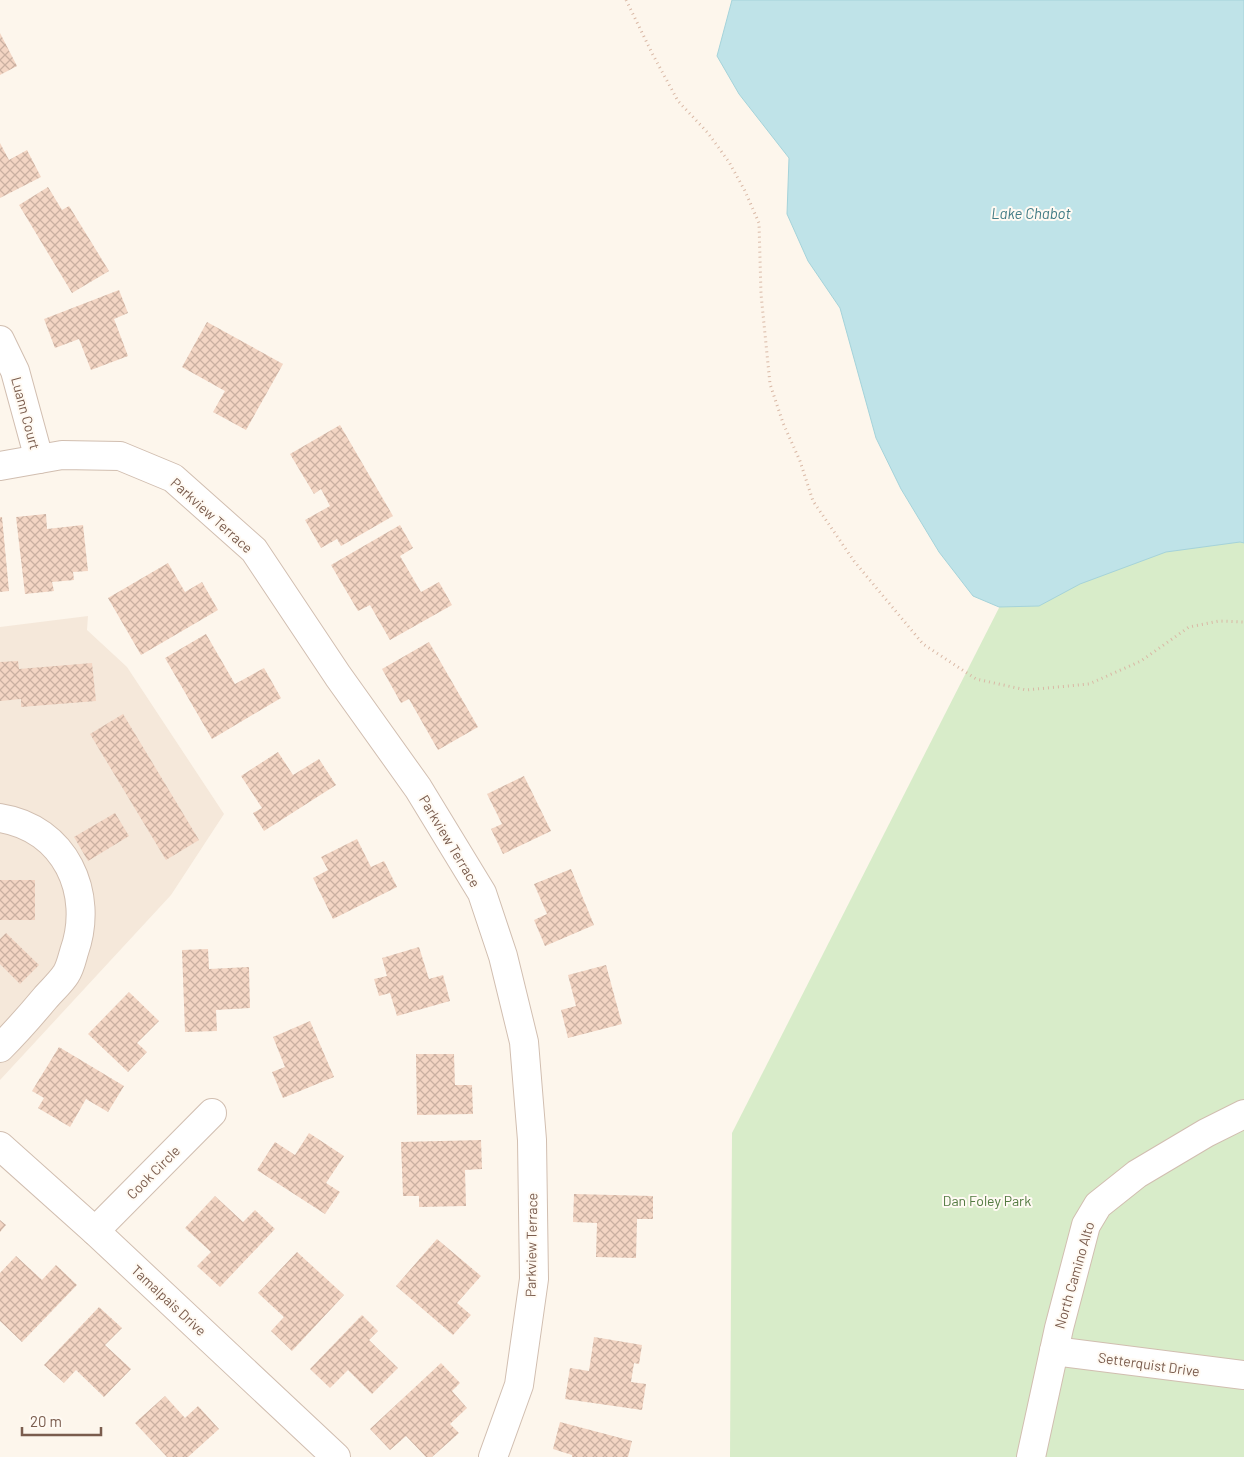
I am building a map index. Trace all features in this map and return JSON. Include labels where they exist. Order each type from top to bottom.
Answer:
[{"type":"street","name":"Luann Court","points":[[0,340],[15,371],[39,460]]},
{"type":"street","name":"Parkview Terrace","points":[[0,466],[62,455],[120,456],[173,478],[254,550],[338,676],[418,788],[482,894],[503,956],[524,1042],[532,1140],[534,1279],[519,1385],[493,1457]]},
{"type":"street","points":[[0,818],[16,820],[37,831],[56,848],[72,869],[82,912],[78,941],[67,972],[18,1031],[0,1048]]},
{"type":"street","name":"Cook Circle","points":[[95,1231],[212,1113]]},
{"type":"street","name":"North Camino Alto","points":[[1031,1457],[1058,1328],[1086,1225],[1098,1205],[1137,1174],[1206,1133],[1244,1114]]},
{"type":"street","name":"Tamalpais Drive","points":[[0,1146],[95,1231],[336,1457]]},
{"type":"street","name":"Setterquist Drive","points":[[1054,1351],[1222,1374],[1244,1375]]},
{"type":"path","points":[[626,0],[678,102],[708,133],[729,162],[745,191],[759,223],[761,294],[770,384],[783,423],[800,461],[814,501],[854,561],[923,644],[976,679],[1026,690],[1089,684],[1141,661],[1190,628],[1219,621],[1244,622]]},
{"type":"shaded area","points":[[88,616],[87,630],[127,667],[224,814],[171,895],[0,1080],[0,627]]},
{"type":"green space","name":"Dan Foley Park","points":[[1095,419],[1244,468],[1244,1457],[730,1457],[732,1133]]},
{"type":"water","name":"Lake Chabot","points":[[732,0],[1244,0],[1244,543],[1166,552],[1080,584],[1039,606],[999,607],[973,596],[939,552],[901,489],[876,438],[840,308],[808,261],[787,214],[789,158],[739,94],[717,56]]},
{"type":"building","points":[[0,33],[17,66],[0,75]]},
{"type":"building","points":[[0,143],[9,160],[27,150],[41,177],[0,198]]},
{"type":"building","points":[[48,187],[62,210],[69,206],[109,271],[72,293],[19,205]]},
{"type":"building","points":[[119,290],[128,313],[114,319],[128,356],[91,370],[79,339],[55,348],[44,319]]},
{"type":"building","points":[[207,322],[283,364],[246,430],[213,412],[225,391],[182,367]]},
{"type":"building","points":[[340,425],[393,516],[341,546],[337,539],[321,548],[305,520],[330,506],[321,489],[314,494],[290,454]]},
{"type":"building","points":[[46,514],[47,529],[83,525],[88,571],[73,572],[74,580],[52,582],[54,591],[25,594],[16,517]]},
{"type":"building","points":[[0,517],[2,517],[9,591],[0,592]]},
{"type":"building","points":[[400,525],[413,548],[400,556],[421,592],[439,582],[452,605],[390,640],[370,605],[358,611],[331,565]]},
{"type":"building","points":[[168,563],[185,592],[202,582],[218,610],[141,655],[108,598]]},
{"type":"building","points":[[206,634],[235,684],[264,668],[281,698],[212,739],[165,658]]},
{"type":"building","points":[[429,642],[478,727],[438,750],[409,699],[401,703],[382,669]]},
{"type":"building","points":[[18,661],[19,669],[92,663],[96,701],[21,707],[21,699],[0,701],[0,662]]},
{"type":"building","points":[[123,714],[199,840],[166,860],[90,734]]},
{"type":"building","points":[[278,752],[293,775],[319,759],[336,785],[264,831],[253,813],[262,808],[241,776]]},
{"type":"building","points":[[524,776],[551,831],[503,854],[491,829],[502,824],[487,794]]},
{"type":"building","points":[[115,813],[129,836],[88,861],[74,837]]},
{"type":"building","points":[[357,839],[371,867],[384,861],[397,887],[333,919],[313,878],[328,870],[321,857]]},
{"type":"building","points":[[571,869],[594,925],[545,946],[534,920],[547,914],[534,884]]},
{"type":"building","points":[[0,880],[35,880],[35,920],[0,920]]},
{"type":"building","points":[[6,933],[39,965],[20,984],[0,964],[0,939]]},
{"type":"building","points":[[419,947],[429,979],[443,975],[450,1001],[397,1016],[390,993],[379,996],[374,979],[387,976],[382,958]]},
{"type":"building","points":[[208,949],[209,969],[249,967],[250,1008],[216,1010],[217,1031],[185,1032],[182,950]]},
{"type":"building","points":[[606,965],[622,1024],[568,1038],[561,1010],[576,1006],[568,975]]},
{"type":"building","points":[[129,992],[159,1021],[137,1043],[147,1052],[128,1072],[88,1034]]},
{"type":"building","points":[[310,1021],[334,1077],[283,1098],[272,1072],[285,1067],[273,1037]]},
{"type":"building","points":[[59,1047],[124,1086],[108,1112],[86,1099],[70,1127],[38,1108],[44,1098],[32,1091]]},
{"type":"building","points":[[416,1054],[454,1054],[455,1085],[472,1085],[473,1114],[417,1115]]},
{"type":"building","points":[[309,1133],[344,1156],[326,1183],[340,1192],[325,1214],[257,1170],[275,1142],[295,1155]]},
{"type":"building","points":[[481,1140],[482,1169],[465,1170],[466,1206],[419,1207],[419,1196],[403,1196],[401,1142]]},
{"type":"building","points":[[574,1194],[653,1196],[653,1219],[637,1219],[636,1258],[596,1257],[597,1223],[573,1222]]},
{"type":"building","points":[[215,1196],[243,1222],[255,1210],[275,1229],[220,1287],[197,1266],[211,1252],[185,1228]]},
{"type":"building","points":[[0,1220],[6,1225],[0,1232]]},
{"type":"building","points":[[437,1239],[481,1276],[457,1303],[471,1315],[453,1335],[396,1286]]},
{"type":"building","points":[[297,1252],[344,1295],[292,1351],[271,1331],[284,1317],[258,1293]]},
{"type":"building","points":[[16,1256],[42,1280],[56,1265],[77,1285],[22,1342],[0,1321],[0,1273]]},
{"type":"building","points":[[99,1307],[122,1328],[105,1345],[131,1369],[104,1397],[76,1370],[64,1383],[44,1365]]},
{"type":"building","points":[[362,1315],[378,1331],[369,1340],[398,1368],[372,1394],[348,1370],[330,1388],[310,1369]]},
{"type":"building","points":[[594,1337],[642,1345],[639,1364],[634,1363],[631,1382],[646,1384],[642,1410],[565,1399],[570,1368],[589,1371]]},
{"type":"building","points":[[441,1363],[460,1383],[452,1391],[467,1408],[450,1424],[459,1433],[432,1457],[426,1457],[406,1436],[390,1450],[370,1429]]},
{"type":"building","points":[[165,1396],[185,1418],[198,1406],[219,1429],[188,1457],[167,1457],[135,1423]]},
{"type":"building","points":[[560,1422],[632,1441],[628,1457],[572,1457],[572,1455],[553,1449]]}]
